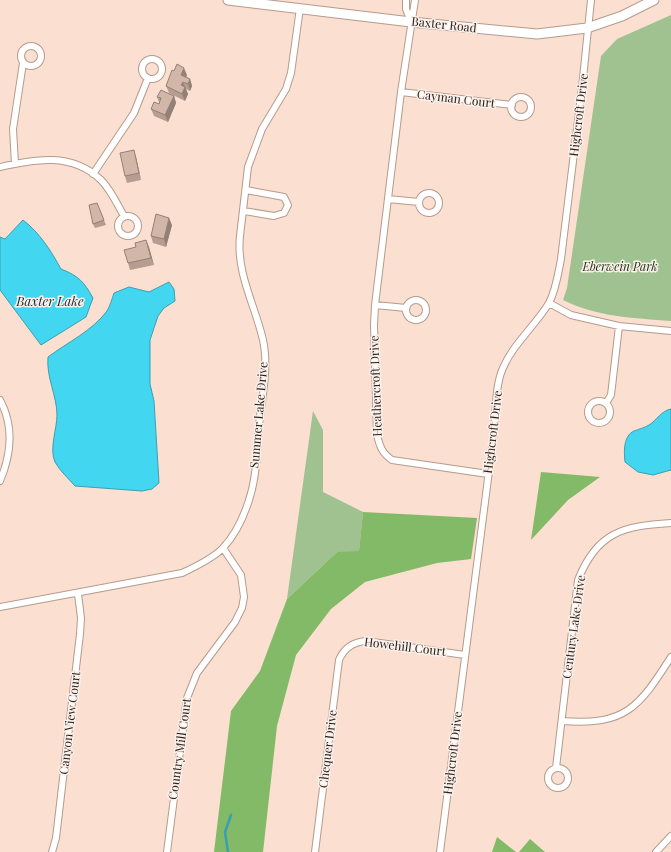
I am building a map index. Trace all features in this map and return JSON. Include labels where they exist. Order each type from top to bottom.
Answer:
[{"type":"main road","name":"Baxter Road","points":[[228,0],[411,22],[537,34],[587,28],[622,16],[654,0]]},
{"type":"street","name":"Heathercroft Drive","points":[[406,0],[406,9],[411,22]]},
{"type":"street","name":"Heathercroft Drive","points":[[415,0],[401,92],[375,305],[374,325],[378,435],[383,454],[400,463],[488,474]]},
{"type":"street","name":"Highcroft Drive","points":[[440,852],[499,382],[502,369],[512,351],[549,303],[556,286],[561,260],[591,0]]},
{"type":"street","name":"Summer Lake Drive","points":[[0,607],[78,594],[182,573],[198,565],[223,548],[241,520],[249,499],[254,477],[264,372],[262,339],[241,270],[239,246],[248,167],[256,141],[286,89],[291,73],[300,8]]},
{"type":"street","points":[[15,164],[13,129],[24,63]]},
{"type":"street","points":[[93,174],[134,113],[148,78]]},
{"type":"street","name":"Cayman Court","points":[[401,92],[512,105]]},
{"type":"street","points":[[0,167],[37,159],[62,160],[80,166],[102,181],[124,216]]},
{"type":"street","points":[[244,211],[274,216],[284,213],[288,205],[284,197],[277,194],[246,190]]},
{"type":"street","points":[[388,199],[419,202]]},
{"type":"street","points":[[549,303],[571,316],[619,326],[671,331]]},
{"type":"street","points":[[375,305],[406,308]]},
{"type":"street","points":[[606,404],[611,395],[619,326]]},
{"type":"street","points":[[0,400],[10,425],[7,462],[0,481]]},
{"type":"street","name":"Century Lake Drive","points":[[556,768],[578,580],[584,565],[592,553],[604,540],[620,531],[652,524],[671,523]]},
{"type":"street","name":"Country Mill Court","points":[[166,852],[186,698],[197,673],[235,622],[242,608],[244,597],[241,575],[223,548]]},
{"type":"street","name":"Canyon View Court","points":[[52,852],[56,838],[80,634],[81,618],[78,594]]},
{"type":"street","name":"Howehill Court","points":[[346,648],[358,642],[366,641],[464,655]]},
{"type":"street","name":"Chequer Drive","points":[[315,852],[338,660],[346,648]]},
{"type":"street","points":[[562,721],[594,722],[625,713],[638,703],[671,657]]},
{"type":"street","points":[[656,852],[671,836]]},
{"type":"green space","name":"Eberwein Park","points":[[671,15],[671,321],[616,316],[589,310],[563,300],[567,288],[601,56],[617,39]]},
{"type":"green space","points":[[313,411],[323,430],[323,492],[363,512],[359,552],[337,552],[287,599]]},
{"type":"green space","points":[[541,472],[600,477],[568,500],[531,540]]},
{"type":"green space","points":[[363,512],[477,518],[471,559],[437,563],[365,582],[331,609],[296,655],[277,726],[263,852],[214,852],[231,711],[260,671],[287,599],[337,552],[359,551]]},
{"type":"green space","points":[[497,837],[516,852],[492,852]]},
{"type":"green space","points":[[530,839],[545,852],[519,852]]},
{"type":"water","name":"Baxter Lake","points":[[23,220],[40,236],[61,269],[77,277],[87,288],[93,298],[86,317],[41,345],[0,290],[0,237],[5,239]]},
{"type":"water","points":[[169,282],[174,289],[175,301],[164,308],[158,316],[150,340],[150,384],[154,401],[159,483],[152,489],[142,491],[75,486],[59,468],[53,457],[57,408],[49,372],[48,357],[94,325],[107,311],[114,293],[129,287],[149,292]]},
{"type":"water","points":[[671,409],[671,470],[653,475],[638,472],[625,462],[624,454],[626,440],[630,433],[649,425],[664,412]]},
{"type":"building","points":[[177,64],[184,68],[181,75],[190,79],[188,84],[183,82],[181,85],[185,87],[182,94],[166,86],[172,70],[174,71]]},
{"type":"building","points":[[161,90],[174,96],[165,115],[151,109],[154,102],[159,104],[161,98],[157,97]]},
{"type":"building","points":[[134,150],[139,173],[125,176],[120,153]]},
{"type":"building","points":[[97,203],[104,220],[93,224],[89,205]]},
{"type":"building","points":[[156,214],[169,218],[164,239],[151,236]]},
{"type":"building","points":[[146,240],[151,258],[128,263],[124,250],[136,247],[135,243]]},
{"type":"waterway","points":[[228,852],[225,832],[231,815]]}]
